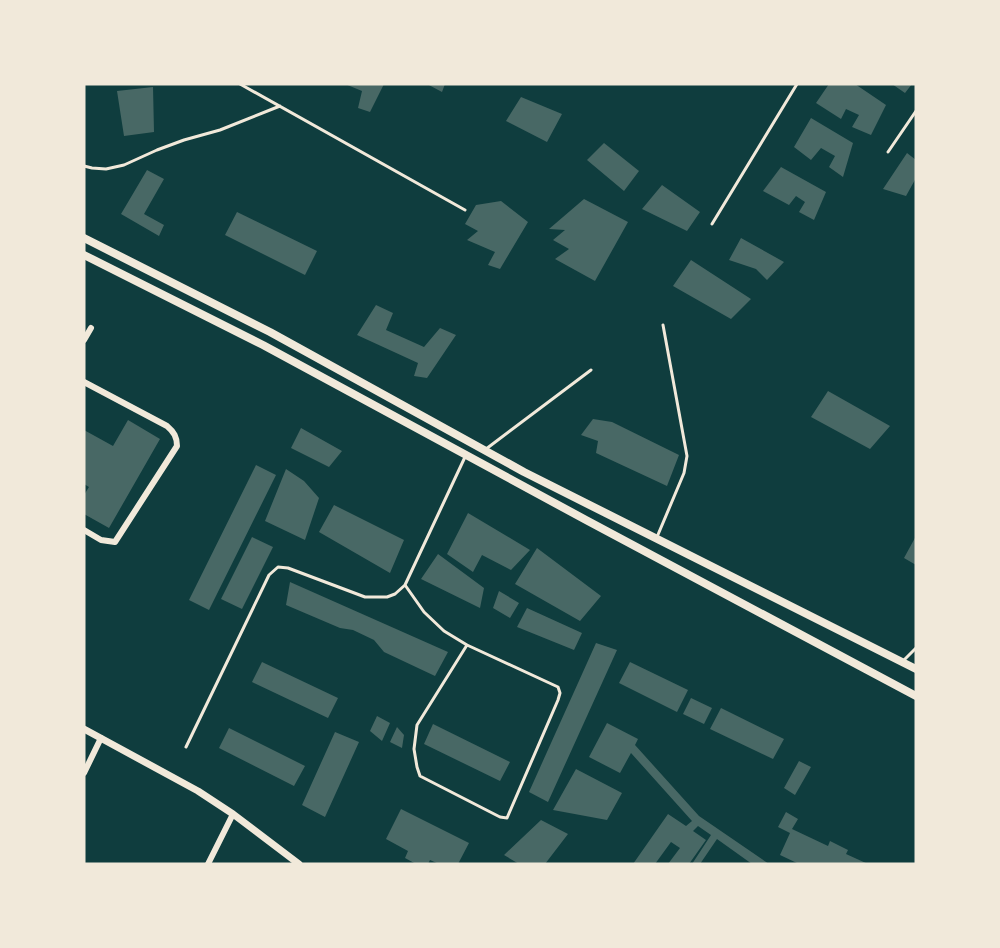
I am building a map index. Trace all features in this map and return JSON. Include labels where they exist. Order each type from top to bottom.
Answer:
[{"type":"main road","points":[[84,238],[270,332],[524,472],[916,669]]},
{"type":"main road","points":[[84,255],[263,345],[916,696]]},
{"type":"street","points":[[84,340],[92,328]]},
{"type":"street","points":[[84,382],[167,426],[177,438],[177,446],[115,542],[101,540],[84,530]]},
{"type":"street","points":[[84,729],[198,791],[233,814],[299,864]]},
{"type":"street","points":[[84,772],[101,738]]},
{"type":"street","points":[[208,864],[233,814]]},
{"type":"lane","points":[[240,84],[465,210]]},
{"type":"lane","points":[[712,224],[797,84]]},
{"type":"lane","points":[[84,166],[106,169],[124,165],[157,150],[220,130],[280,106]]},
{"type":"lane","points":[[888,152],[916,111]]},
{"type":"lane","points":[[656,538],[684,473],[687,456],[663,324]]},
{"type":"lane","points":[[485,450],[591,370]]},
{"type":"lane","points":[[186,747],[269,575],[278,567],[288,568],[364,597],[387,597],[395,594],[405,585],[466,455]]},
{"type":"lane","points":[[405,585],[424,612],[444,631],[466,645],[558,687],[560,693],[507,818],[500,817],[420,776],[417,767],[414,749],[417,725],[466,645]]},
{"type":"lane","points":[[902,662],[916,648]]},
{"type":"building","points":[[345,84],[384,84],[370,112],[358,108],[362,91]]},
{"type":"building","points":[[427,84],[445,84],[442,92]]},
{"type":"building","points":[[829,84],[855,84],[886,105],[871,135],[852,127],[859,115],[846,109],[841,119],[816,103]]},
{"type":"building","points":[[892,84],[912,84],[905,93]]},
{"type":"building","points":[[153,87],[154,132],[124,136],[117,91]]},
{"type":"building","points":[[521,97],[562,114],[547,142],[506,121]]},
{"type":"building","points":[[811,118],[853,143],[843,177],[829,167],[835,156],[821,148],[811,160],[794,147]]},
{"type":"building","points":[[604,143],[639,171],[624,191],[587,160]]},
{"type":"building","points":[[907,153],[916,160],[916,178],[906,196],[883,189]]},
{"type":"building","points":[[781,167],[826,192],[814,220],[799,212],[805,202],[796,196],[789,205],[763,191]]},
{"type":"building","points":[[147,170],[164,179],[144,214],[164,225],[159,236],[121,214]]},
{"type":"building","points":[[662,185],[700,212],[687,231],[642,209]]},
{"type":"building","points":[[584,199],[628,222],[595,281],[555,259],[569,249],[553,240],[565,230],[549,229]]},
{"type":"building","points":[[501,201],[528,222],[500,269],[488,265],[495,252],[467,240],[478,231],[465,224],[476,205]]},
{"type":"building","points":[[237,212],[317,251],[305,275],[225,235]]},
{"type":"building","points":[[741,238],[784,262],[767,280],[756,269],[729,260]]},
{"type":"building","points":[[691,260],[751,299],[731,319],[673,286]]},
{"type":"building","points":[[376,305],[393,313],[386,330],[424,347],[440,328],[456,335],[427,378],[414,376],[418,363],[357,335]]},
{"type":"building","points":[[828,391],[890,426],[870,449],[811,417]]},
{"type":"building","points":[[593,419],[612,422],[679,455],[667,486],[596,453],[598,441],[581,435]]},
{"type":"building","points":[[128,420],[160,439],[109,528],[84,514],[84,495],[89,487],[84,484],[84,430],[113,446]]},
{"type":"building","points":[[301,428],[342,451],[329,467],[291,448]]},
{"type":"building","points":[[256,465],[276,475],[209,610],[189,600]]},
{"type":"building","points":[[286,469],[304,481],[319,498],[305,540],[265,521]]},
{"type":"building","points":[[334,505],[404,540],[390,573],[319,532]]},
{"type":"building","points":[[468,513],[530,550],[511,570],[482,555],[473,572],[447,554]]},
{"type":"building","points":[[916,536],[916,565],[904,558]]},
{"type":"building","points":[[252,537],[273,547],[242,609],[221,599]]},
{"type":"building","points":[[537,548],[601,596],[580,621],[515,584]]},
{"type":"building","points":[[438,554],[484,588],[480,608],[421,579]]},
{"type":"building","points":[[290,582],[448,652],[435,676],[384,652],[374,640],[286,605]]},
{"type":"building","points":[[499,591],[519,603],[510,618],[493,608]]},
{"type":"building","points":[[527,608],[582,633],[574,650],[517,627]]},
{"type":"building","points":[[596,643],[617,650],[548,802],[529,792]]},
{"type":"building","points":[[262,662],[338,698],[328,718],[252,682]]},
{"type":"building","points":[[630,662],[688,690],[677,712],[619,683]]},
{"type":"building","points":[[691,698],[712,708],[704,724],[683,714]]},
{"type":"building","points":[[721,708],[784,739],[773,759],[710,729]]},
{"type":"building","points":[[377,716],[390,723],[382,741],[370,731]]},
{"type":"building","points":[[607,723],[638,739],[635,745],[699,816],[769,864],[752,864],[717,839],[700,864],[692,864],[711,835],[698,826],[693,831],[706,840],[689,864],[668,864],[680,848],[671,842],[655,864],[633,864],[668,814],[686,826],[692,821],[631,753],[620,773],[589,757]]},
{"type":"building","points":[[433,724],[510,762],[500,781],[424,744]]},
{"type":"building","points":[[397,727],[404,735],[402,748],[390,742]]},
{"type":"building","points":[[229,728],[305,766],[294,786],[219,748]]},
{"type":"building","points":[[335,732],[359,742],[325,817],[302,805]]},
{"type":"building","points":[[799,761],[811,767],[795,795],[784,788]]},
{"type":"building","points":[[576,769],[622,793],[607,820],[553,810]]},
{"type":"building","points":[[401,809],[469,843],[458,864],[439,864],[430,860],[428,864],[416,864],[405,858],[408,851],[386,839]]},
{"type":"building","points":[[786,812],[798,819],[792,829],[828,846],[830,841],[848,850],[846,854],[868,864],[799,864],[780,855],[790,833],[778,827]]},
{"type":"building","points":[[541,820],[568,834],[545,864],[519,864],[504,855]]}]
